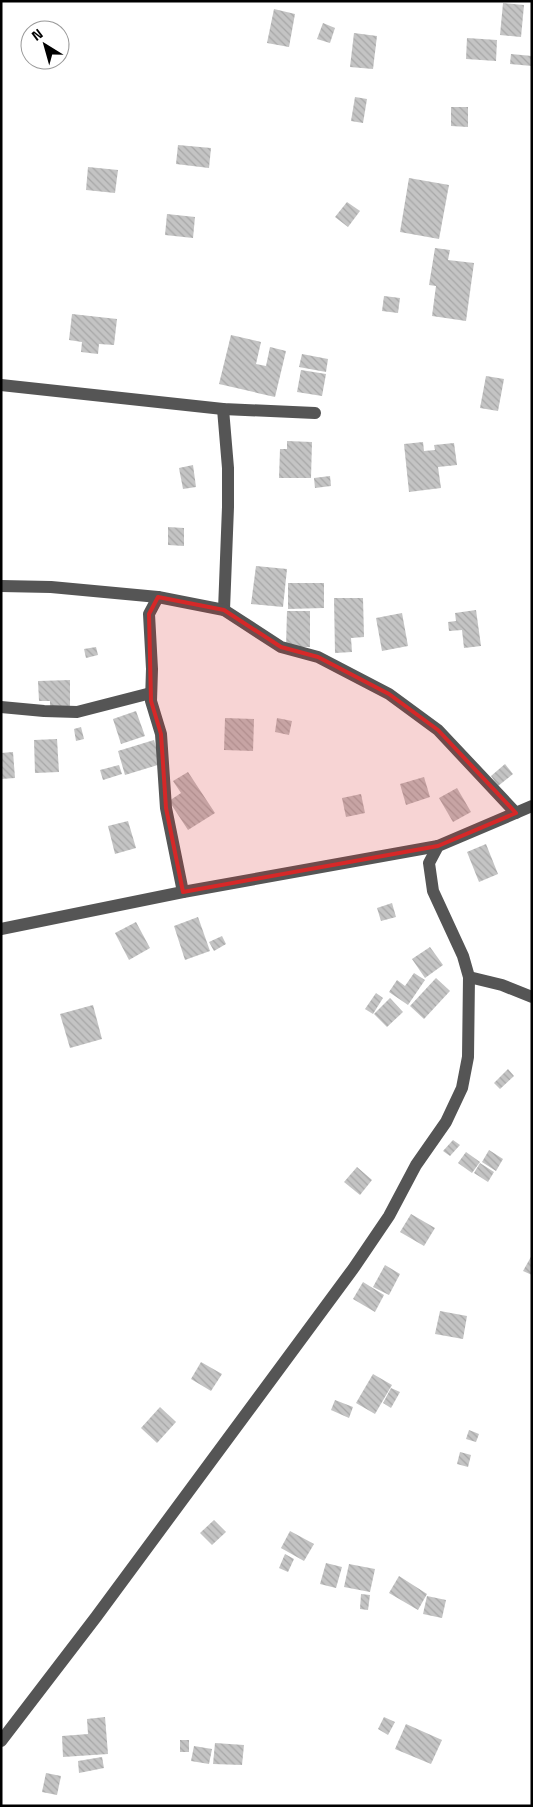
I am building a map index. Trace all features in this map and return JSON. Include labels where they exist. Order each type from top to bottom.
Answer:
[{"type":"street","points":[[1,385],[223,409],[315,413]]},
{"type":"street","points":[[223,409],[228,468],[224,610]]},
{"type":"street","points":[[1,586],[51,587],[158,597],[224,610],[281,647],[318,656],[389,694],[438,730],[516,812]]},
{"type":"street","points":[[158,597],[149,614],[152,669],[151,701],[160,734],[166,808],[183,892]]},
{"type":"street","points":[[1,707],[77,712],[151,693]]},
{"type":"street","points":[[1,928],[183,892],[438,846],[532,806]]},
{"type":"street","points":[[1,1741],[96,1617],[353,1269],[389,1216],[416,1165],[446,1122],[462,1088],[468,1057],[469,977],[463,956],[433,891],[429,863],[438,846]]},
{"type":"street","points":[[469,977],[502,985],[532,997]]},
{"type":"highlighted area","points":[[158,597],[224,610],[281,647],[318,657],[389,694],[438,730],[516,813],[438,846],[183,892],[166,808],[161,734],[151,701],[149,614]]},
{"type":"building","points":[[503,3],[524,5],[521,37],[500,35]]},
{"type":"building","points":[[274,9],[295,14],[289,47],[267,43]]},
{"type":"building","points":[[323,23],[335,28],[330,43],[317,39]]},
{"type":"building","points":[[354,33],[377,36],[373,69],[350,67]]},
{"type":"building","points":[[467,38],[497,40],[496,61],[466,59]]},
{"type":"building","points":[[511,54],[532,56],[532,66],[510,64]]},
{"type":"building","points":[[355,97],[367,99],[363,123],[351,121]]},
{"type":"building","points":[[451,107],[468,107],[468,127],[451,126]]},
{"type":"building","points":[[178,145],[211,148],[209,168],[176,164]]},
{"type":"building","points":[[88,167],[118,170],[115,193],[86,190]]},
{"type":"building","points":[[409,178],[449,185],[439,239],[400,232]]},
{"type":"building","points":[[347,202],[360,211],[348,227],[335,217]]},
{"type":"building","points":[[167,214],[195,217],[193,238],[165,235]]},
{"type":"building","points":[[435,248],[450,250],[448,260],[474,263],[466,321],[432,316],[436,286],[429,285]]},
{"type":"building","points":[[384,296],[400,298],[398,313],[382,311]]},
{"type":"building","points":[[72,314],[117,319],[114,345],[99,344],[98,354],[81,352],[82,342],[69,340]]},
{"type":"building","points":[[231,335],[261,342],[256,364],[266,366],[270,347],[286,351],[275,397],[219,384]]},
{"type":"building","points":[[302,354],[328,359],[326,372],[299,367]]},
{"type":"building","points":[[301,370],[326,374],[322,396],[297,392]]},
{"type":"building","points":[[486,376],[504,379],[498,411],[480,408]]},
{"type":"building","points":[[287,441],[312,442],[311,478],[279,478],[280,449],[287,449]]},
{"type":"building","points":[[423,442],[424,451],[435,450],[434,445],[454,443],[457,465],[438,467],[441,488],[409,492],[404,444]]},
{"type":"building","points":[[193,465],[196,487],[183,489],[179,468]]},
{"type":"building","points":[[330,476],[331,486],[315,488],[314,478]]},
{"type":"building","points":[[168,527],[184,528],[184,546],[168,545]]},
{"type":"building","points":[[256,566],[287,569],[283,607],[251,604]]},
{"type":"building","points":[[288,583],[324,583],[324,608],[288,609]]},
{"type":"building","points":[[334,598],[363,598],[364,637],[351,638],[352,652],[335,653]]},
{"type":"building","points":[[476,610],[481,646],[464,648],[462,630],[449,631],[448,622],[456,621],[455,613]]},
{"type":"building","points":[[287,611],[310,611],[310,647],[286,647]]},
{"type":"building","points":[[402,613],[408,646],[382,651],[376,618]]},
{"type":"building","points":[[96,647],[98,655],[86,658],[84,649]]},
{"type":"building","points":[[70,680],[70,708],[50,708],[50,701],[39,701],[38,681]]},
{"type":"building","points":[[136,711],[145,736],[121,744],[113,719]]},
{"type":"building","points":[[225,718],[254,719],[253,751],[224,750]]},
{"type":"building","points":[[277,718],[292,721],[289,735],[275,732]]},
{"type":"building","points":[[81,727],[84,739],[76,741],[74,729]]},
{"type":"building","points":[[57,739],[59,772],[35,773],[34,740]]},
{"type":"building","points":[[154,740],[161,764],[125,775],[118,751]]},
{"type":"building","points":[[13,752],[15,778],[1,779],[1,753]]},
{"type":"building","points":[[505,764],[513,774],[498,786],[491,776]]},
{"type":"building","points":[[119,765],[122,774],[103,780],[100,770]]},
{"type":"building","points":[[188,772],[215,813],[188,830],[169,801],[181,793],[173,781]]},
{"type":"building","points":[[424,777],[430,797],[406,805],[400,784]]},
{"type":"building","points":[[457,788],[471,812],[453,822],[439,798]]},
{"type":"building","points":[[361,794],[365,813],[346,817],[342,798]]},
{"type":"building","points":[[128,821],[136,848],[115,854],[108,826]]},
{"type":"building","points":[[486,844],[498,874],[479,882],[467,852]]},
{"type":"building","points":[[392,903],[396,917],[381,921],[377,908]]},
{"type":"building","points":[[198,917],[210,951],[185,960],[174,926]]},
{"type":"building","points":[[136,922],[150,948],[129,960],[115,933]]},
{"type":"building","points":[[222,936],[226,944],[214,951],[209,942]]},
{"type":"building","points":[[430,947],[443,965],[425,978],[412,959]]},
{"type":"building","points":[[414,973],[425,980],[408,1005],[389,992],[397,980],[405,986]]},
{"type":"building","points":[[436,978],[450,991],[424,1019],[410,1006]]},
{"type":"building","points":[[376,993],[383,998],[373,1014],[365,1009]]},
{"type":"building","points":[[390,998],[403,1012],[387,1027],[374,1014]]},
{"type":"building","points":[[93,1005],[102,1039],[70,1048],[60,1014]]},
{"type":"building","points":[[508,1069],[514,1076],[500,1089],[494,1083]]},
{"type":"building","points":[[453,1140],[460,1145],[450,1156],[443,1151]]},
{"type":"building","points":[[489,1150],[503,1159],[496,1171],[482,1162]]},
{"type":"building","points":[[466,1152],[480,1162],[472,1173],[458,1163]]},
{"type":"building","points":[[480,1163],[494,1172],[488,1182],[474,1173]]},
{"type":"building","points":[[357,1167],[372,1180],[360,1195],[344,1182]]},
{"type":"building","points":[[411,1214],[435,1228],[424,1246],[400,1232]]},
{"type":"building","points":[[532,1255],[532,1275],[523,1271]]},
{"type":"building","points":[[385,1265],[400,1274],[389,1295],[373,1287]]},
{"type":"building","points":[[363,1282],[384,1295],[375,1312],[353,1299]]},
{"type":"building","points":[[440,1311],[467,1316],[463,1339],[435,1334]]},
{"type":"building","points":[[201,1362],[222,1374],[211,1391],[191,1379]]},
{"type":"building","points":[[373,1374],[392,1385],[375,1414],[356,1403]]},
{"type":"building","points":[[391,1388],[400,1392],[391,1408],[383,1403]]},
{"type":"building","points":[[335,1400],[353,1407],[349,1418],[331,1410]]},
{"type":"building","points":[[160,1407],[176,1422],[157,1443],[141,1428]]},
{"type":"building","points":[[469,1430],[479,1434],[476,1442],[466,1439]]},
{"type":"building","points":[[460,1452],[471,1455],[468,1467],[457,1464]]},
{"type":"building","points":[[214,1520],[226,1532],[212,1545],[200,1533]]},
{"type":"building","points":[[290,1531],[314,1544],[304,1561],[281,1548]]},
{"type":"building","points":[[285,1554],[294,1559],[288,1572],[279,1568]]},
{"type":"building","points":[[326,1563],[342,1567],[336,1588],[320,1584]]},
{"type":"building","points":[[349,1564],[375,1569],[370,1592],[344,1587]]},
{"type":"building","points":[[399,1576],[427,1594],[418,1610],[389,1593]]},
{"type":"building","points":[[361,1594],[370,1595],[368,1610],[360,1609]]},
{"type":"building","points":[[427,1596],[446,1600],[442,1618],[423,1614]]},
{"type":"building","points":[[105,1717],[108,1754],[63,1757],[62,1736],[88,1734],[87,1719]]},
{"type":"building","points":[[384,1717],[395,1722],[388,1735],[378,1729]]},
{"type":"building","points":[[406,1724],[442,1740],[431,1764],[395,1749]]},
{"type":"building","points":[[180,1740],[189,1740],[189,1752],[180,1752]]},
{"type":"building","points":[[215,1743],[244,1745],[242,1765],[213,1764]]},
{"type":"building","points":[[194,1746],[212,1749],[209,1764],[191,1761]]},
{"type":"building","points":[[102,1757],[104,1768],[79,1773],[78,1761]]},
{"type":"building","points":[[46,1773],[61,1776],[57,1795],[42,1792]]}]
